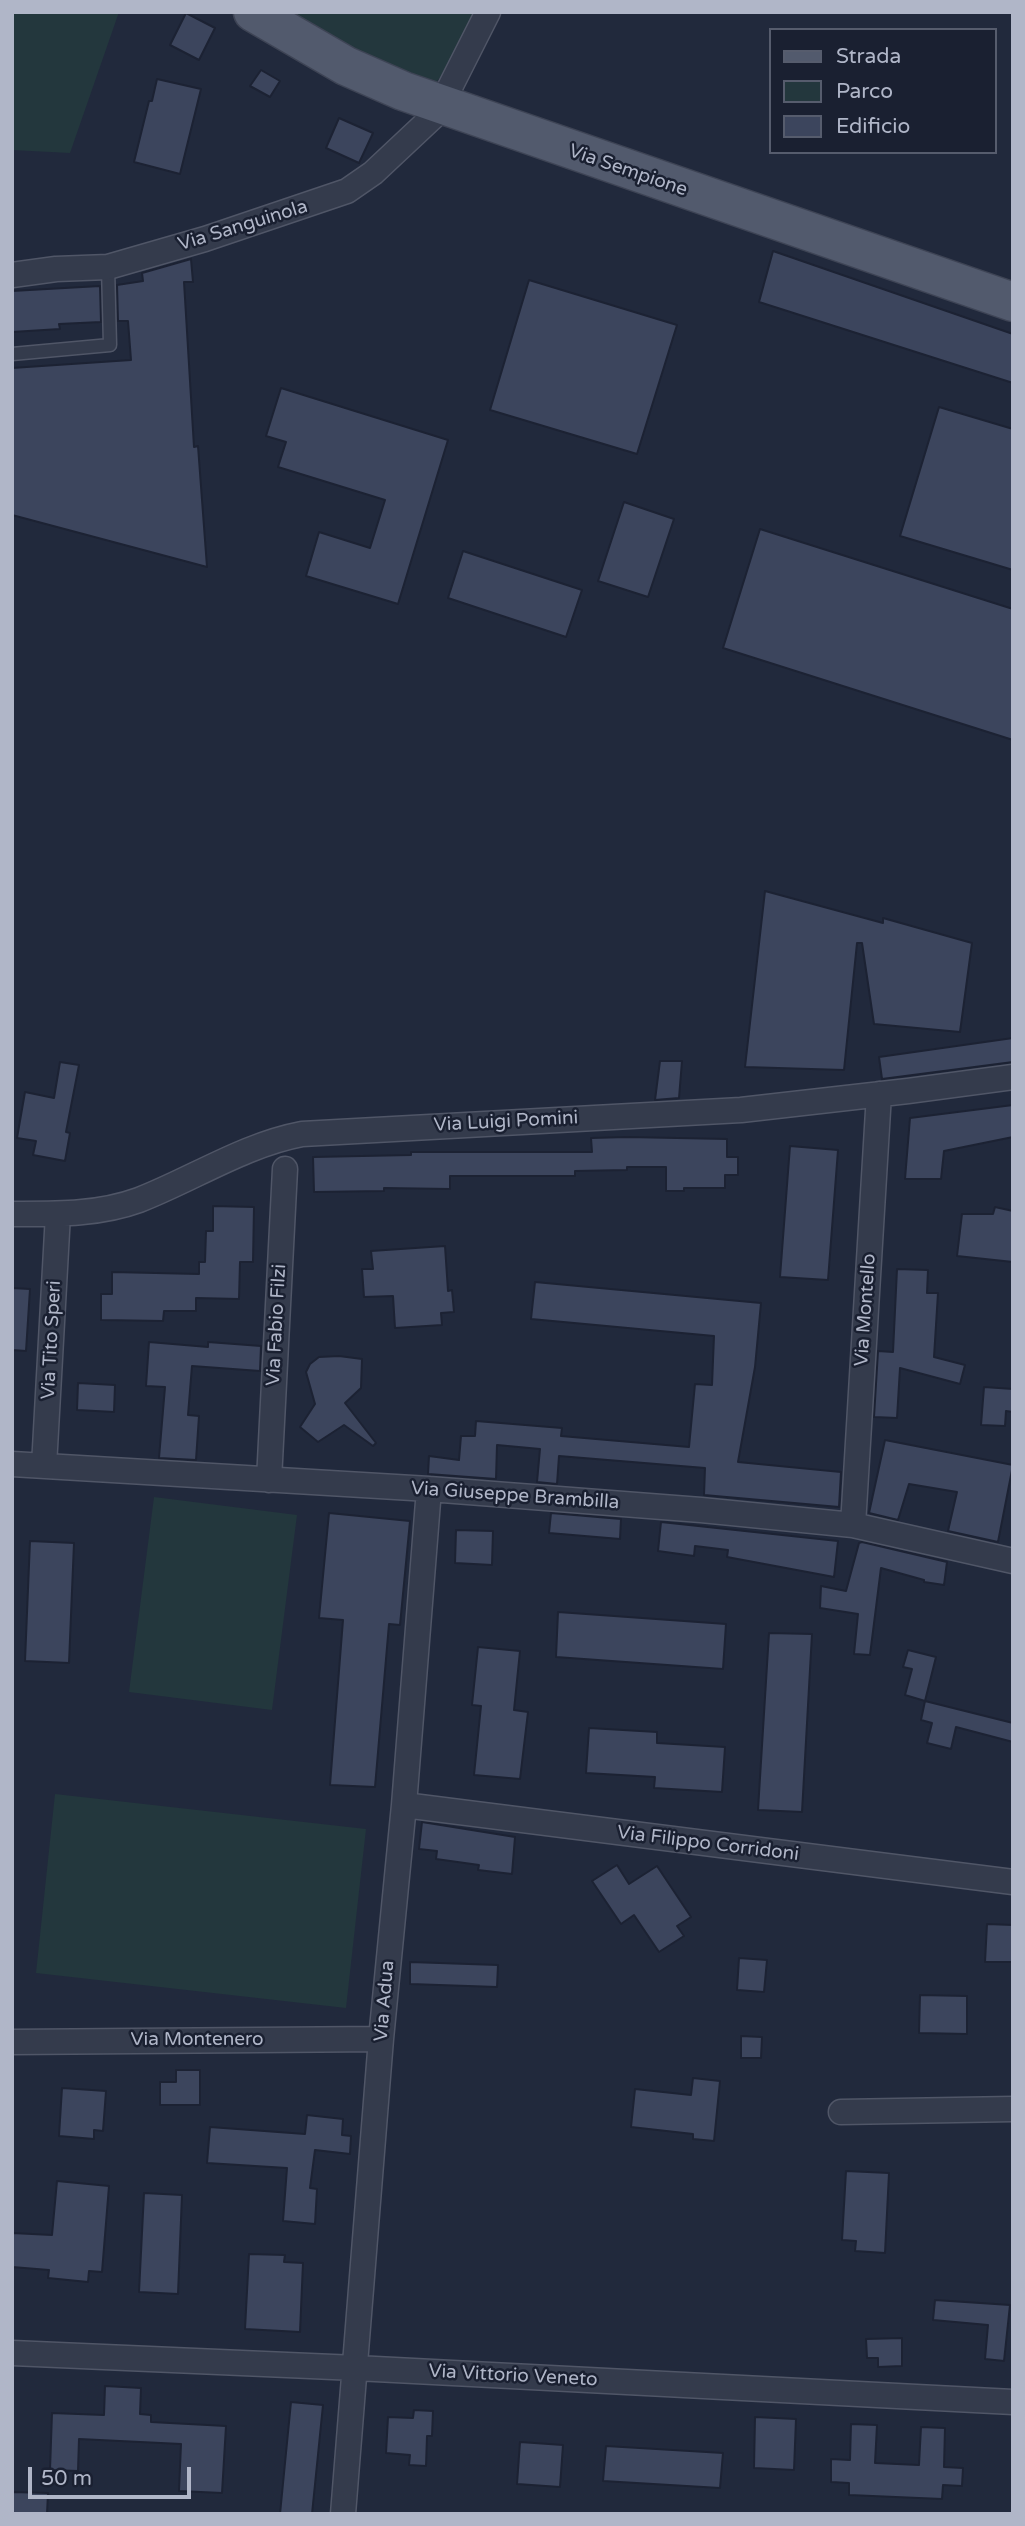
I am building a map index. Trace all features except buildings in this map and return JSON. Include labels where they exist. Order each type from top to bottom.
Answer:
[{"type":"main road","name":"Via Sempione","points":[[254,12],[346,66],[442,106],[1013,302]]},
{"type":"street","name":"Via Sanguinola","points":[[12,275],[56,269],[108,267],[218,235],[346,191],[373,173],[426,125],[442,106],[488,12]]},
{"type":"street","name":"Via Luigi Pomini","points":[[12,1214],[58,1214],[97,1210],[139,1200],[264,1144],[302,1134],[741,1110],[1013,1077]]},
{"type":"street","name":"Via Montello","points":[[853,1525],[879,1094]]},
{"type":"street","name":"Via Fabio Filzi","points":[[269,1480],[285,1169]]},
{"type":"street","name":"Via Tito Speri","points":[[44,1466],[58,1214]]},
{"type":"street","name":"Via Giuseppe Brambilla","points":[[12,1464],[429,1489],[701,1510],[853,1525],[1013,1561]]},
{"type":"street","name":"Via Adua","points":[[343,2514],[429,1489]]},
{"type":"street","name":"Via Filippo Corridoni","points":[[404,1805],[1013,1882]]},
{"type":"street","name":"Via Montenero","points":[[12,2042],[381,2039]]},
{"type":"street","points":[[841,2112],[1013,2109]]},
{"type":"street","name":"Via Vittorio Veneto","points":[[12,2353],[1013,2402]]},
{"type":"lane","points":[[12,354],[110,345],[108,267]]},
{"type":"green space","points":[[12,12],[119,12],[70,153],[12,150]]},
{"type":"green space","points":[[280,12],[477,12],[444,73],[429,85]]},
{"type":"green space","points":[[154,1497],[297,1515],[272,1710],[129,1692]]},
{"type":"green space","points":[[55,1794],[366,1829],[346,2008],[36,1973]]}]
